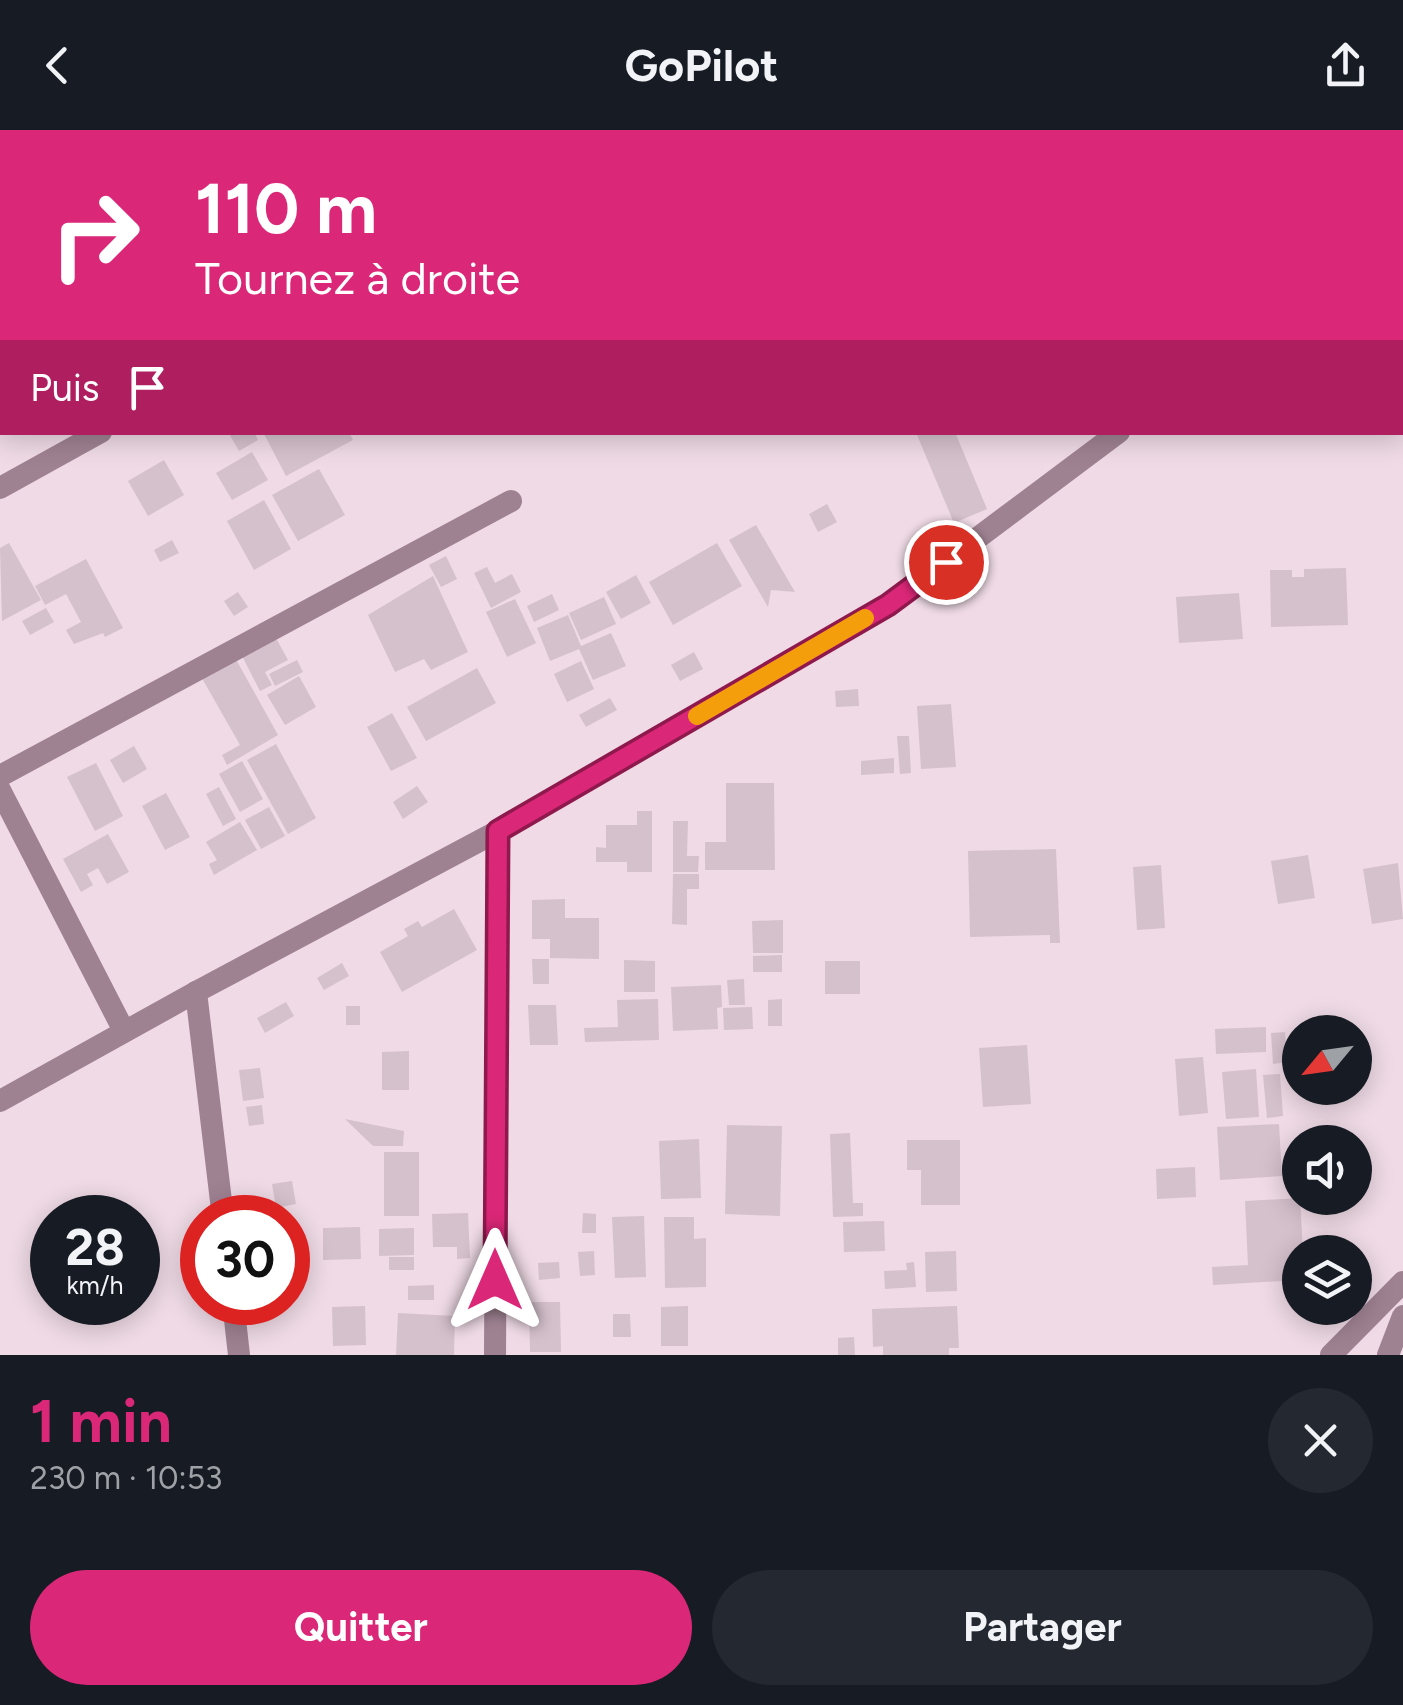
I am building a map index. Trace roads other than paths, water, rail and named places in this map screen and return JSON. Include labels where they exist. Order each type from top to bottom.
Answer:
[{"type":"street","points":[[0,488],[97,435]]},
{"type":"street","points":[[0,1101],[498,831],[888,605],[1115,435]]},
{"type":"street","points":[[0,776],[511,502]]},
{"type":"street","points":[[0,790],[124,1031]]},
{"type":"street","points":[[494,1355],[498,831]]},
{"type":"street","points":[[196,992],[220,1195]]},
{"type":"street","points":[[1331,1355],[1403,1282]]},
{"type":"street","points":[[1388,1355],[1403,1316]]},
{"type":"street","points":[[236,1325],[240,1355]]}]
